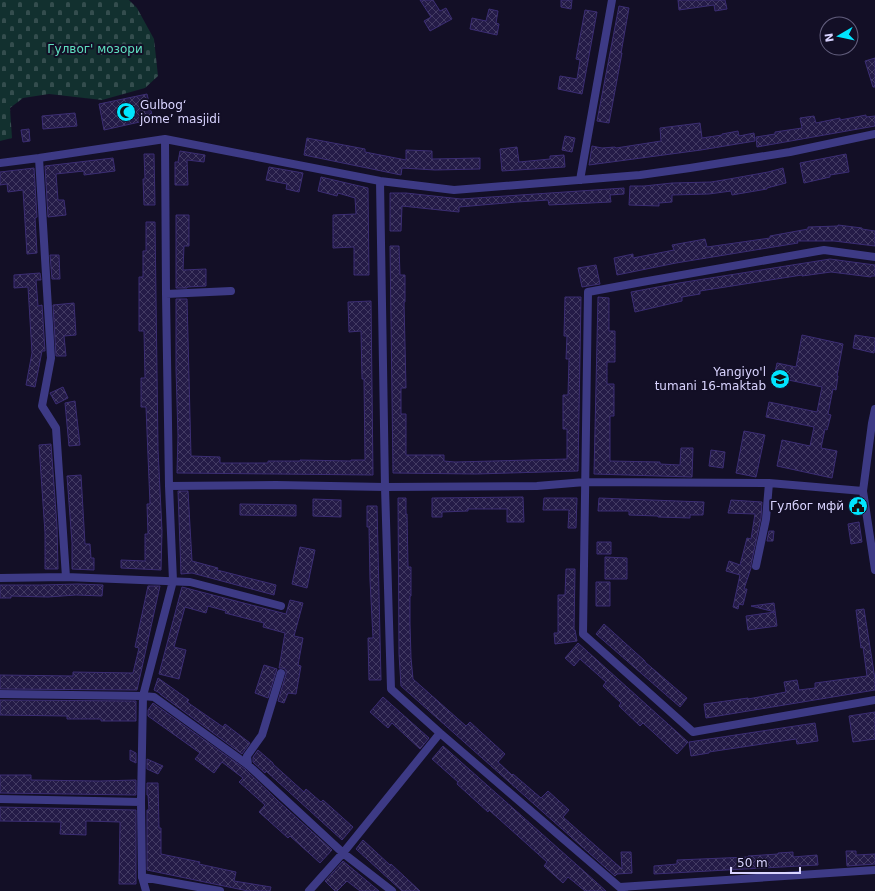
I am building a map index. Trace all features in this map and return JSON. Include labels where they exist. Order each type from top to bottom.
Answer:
[{"type":"street","points":[[580,180],[612,0]]},
{"type":"street","points":[[0,163],[165,139],[380,181],[454,190],[640,175],[790,152],[875,134]]},
{"type":"street","points":[[146,891],[142,877],[141,802],[144,696],[173,582],[169,486],[165,139]]},
{"type":"street","points":[[39,158],[51,358],[42,406],[56,428],[66,577]]},
{"type":"street","points":[[380,181],[385,487],[391,690],[440,734],[622,889],[875,870]]},
{"type":"street","points":[[875,257],[824,250],[588,292],[583,634],[693,732],[875,700]]},
{"type":"street","points":[[166,294],[231,291]]},
{"type":"street","points":[[875,409],[863,491],[875,570]]},
{"type":"street","points":[[169,486],[276,485],[385,487],[537,486],[586,482],[769,483],[863,491]]},
{"type":"street","points":[[756,566],[766,519],[769,483]]},
{"type":"street","points":[[0,578],[66,577],[190,582],[282,606]]},
{"type":"street","points":[[248,765],[247,756],[262,735],[281,673]]},
{"type":"street","points":[[0,694],[144,696],[154,698],[248,765],[343,853],[392,891]]},
{"type":"street","points":[[309,891],[343,853],[440,734]]},
{"type":"street","points":[[0,799],[141,802]]},
{"type":"street","points":[[142,877],[220,891]]},
{"type":"green space","name":"Гулвог' мозори","points":[[0,0],[129,0],[137,8],[154,39],[158,76],[145,88],[102,100],[49,94],[23,98],[10,108],[12,138],[0,141]]},
{"type":"building","points":[[420,0],[433,0],[440,11],[446,8],[452,19],[430,31],[424,21],[431,17]]},
{"type":"building","points":[[561,0],[572,0],[571,9],[561,7]]},
{"type":"building","points":[[678,0],[725,0],[727,9],[715,11],[714,5],[679,10]]},
{"type":"building","points":[[619,6],[629,8],[609,123],[597,121]]},
{"type":"building","points":[[489,9],[498,11],[496,23],[499,24],[497,35],[470,29],[472,18],[486,21]]},
{"type":"building","points":[[585,10],[597,12],[582,94],[558,89],[560,76],[577,79],[580,60],[576,59]]},
{"type":"building","points":[[875,58],[875,87],[873,87],[865,61]]},
{"type":"building","name":"Gulbog‘ jome’ masjidi","points":[[147,94],[153,119],[104,130],[99,104]]},
{"type":"building","points":[[75,113],[77,126],[43,129],[42,116]]},
{"type":"building","points":[[866,115],[866,117],[875,116],[875,126],[757,147],[756,137],[775,134],[775,132],[802,128],[800,118],[814,116],[816,123]]},
{"type":"building","points":[[700,123],[702,138],[738,131],[739,136],[754,133],[755,141],[589,165],[592,146],[616,148],[661,141],[660,128]]},
{"type":"building","points":[[29,129],[30,141],[23,142],[21,130]]},
{"type":"building","points":[[565,136],[575,138],[572,152],[562,150]]},
{"type":"building","points":[[307,138],[365,149],[365,152],[406,160],[406,150],[432,151],[432,159],[480,158],[480,169],[435,170],[402,168],[401,175],[304,155]]},
{"type":"building","points":[[517,147],[519,162],[550,159],[550,156],[564,155],[565,167],[502,171],[500,149]]},
{"type":"building","points":[[180,151],[205,155],[204,162],[187,160],[188,185],[175,185],[175,162],[178,162]]},
{"type":"building","points":[[144,154],[154,154],[155,205],[144,205]]},
{"type":"building","points":[[846,154],[849,172],[830,175],[830,177],[804,183],[800,163]]},
{"type":"building","points":[[113,158],[115,171],[84,175],[84,171],[56,174],[58,200],[64,200],[66,215],[48,217],[45,166]]},
{"type":"building","points":[[269,167],[303,173],[299,192],[286,189],[287,184],[266,180]]},
{"type":"building","points":[[34,168],[37,217],[35,218],[37,253],[27,254],[23,190],[8,192],[7,184],[0,185],[0,172]]},
{"type":"building","points":[[783,168],[786,183],[767,189],[732,195],[731,191],[709,194],[672,195],[672,202],[659,203],[659,206],[629,205],[630,186],[711,182]]},
{"type":"building","points":[[321,177],[368,188],[369,275],[354,275],[354,247],[333,248],[333,215],[356,214],[355,198],[338,193],[337,196],[318,191]]},
{"type":"building","points":[[624,188],[624,194],[610,195],[611,202],[549,205],[548,200],[517,202],[459,207],[459,212],[402,206],[401,231],[390,231],[390,193],[406,193],[461,199]]},
{"type":"building","points":[[176,215],[189,215],[189,246],[184,246],[183,270],[206,269],[206,286],[176,288]]},
{"type":"building","points":[[146,222],[155,222],[158,449],[162,531],[161,570],[121,568],[121,560],[145,561],[145,534],[148,534],[147,504],[150,504],[146,407],[141,407],[141,378],[145,378],[144,331],[139,331],[139,277],[143,277],[143,251],[146,251]]},
{"type":"building","points":[[838,225],[875,231],[875,246],[834,241],[797,241],[798,243],[676,263],[617,275],[614,258],[633,254],[633,258],[674,250],[672,245],[705,239],[707,247],[770,238],[770,236],[808,229],[808,227]]},
{"type":"building","points":[[390,246],[399,246],[400,275],[405,275],[404,302],[406,388],[401,388],[401,414],[406,414],[406,455],[444,455],[444,461],[455,462],[567,459],[567,429],[563,429],[563,395],[568,395],[569,359],[566,359],[567,336],[564,336],[565,297],[581,297],[578,471],[476,474],[393,473]]},
{"type":"building","points":[[50,255],[59,255],[60,279],[52,279]]},
{"type":"building","points":[[830,259],[875,265],[875,276],[871,277],[831,272],[802,275],[700,291],[700,294],[682,297],[682,301],[635,312],[631,292]]},
{"type":"building","points":[[596,265],[600,284],[582,287],[578,268]]},
{"type":"building","points":[[40,273],[41,280],[36,280],[38,306],[42,305],[45,351],[42,351],[35,387],[26,385],[32,353],[28,287],[14,288],[14,275]]},
{"type":"building","points":[[598,297],[609,298],[609,331],[615,331],[615,362],[607,362],[607,384],[614,384],[614,416],[610,416],[610,461],[660,462],[660,464],[680,465],[681,448],[693,448],[692,477],[594,474]]},
{"type":"building","points":[[176,299],[187,299],[191,456],[220,457],[220,463],[268,463],[268,461],[300,460],[365,460],[364,379],[362,379],[361,331],[349,332],[348,302],[371,301],[373,475],[177,473],[178,436]]},
{"type":"building","points":[[74,303],[76,335],[64,336],[66,356],[56,356],[53,305]]},
{"type":"building","points":[[802,335],[843,344],[836,390],[833,389],[828,414],[831,415],[827,430],[825,429],[821,448],[837,451],[832,478],[777,466],[782,440],[810,446],[814,427],[766,417],[769,402],[817,412],[822,387],[774,377],[777,363],[796,367]]},
{"type":"building","points":[[855,335],[875,338],[874,353],[853,348]]},
{"type":"building","points":[[63,387],[68,398],[56,404],[50,393]]},
{"type":"building","points":[[75,401],[80,445],[69,446],[65,403]]},
{"type":"building","points":[[744,431],[765,435],[756,477],[736,473]]},
{"type":"building","points":[[51,444],[57,526],[58,569],[45,569],[45,533],[39,445]]},
{"type":"building","points":[[711,450],[725,452],[723,468],[709,466]]},
{"type":"building","points":[[81,475],[85,544],[90,544],[91,558],[94,558],[94,570],[72,569],[72,543],[67,476]]},
{"type":"building","points":[[178,491],[188,491],[192,561],[218,568],[217,570],[276,585],[274,595],[192,573],[181,574]]},
{"type":"building","points":[[523,497],[524,522],[507,522],[507,509],[468,509],[468,511],[442,512],[442,517],[432,517],[432,498]]},
{"type":"building","points":[[398,498],[406,498],[408,567],[411,567],[410,624],[413,679],[466,726],[470,722],[505,754],[498,762],[512,775],[513,774],[541,798],[548,791],[569,810],[563,817],[622,869],[621,852],[631,852],[632,873],[617,874],[615,876],[401,686],[399,654]]},
{"type":"building","points":[[544,498],[577,498],[576,528],[568,528],[569,510],[543,510]]},
{"type":"building","points":[[599,498],[704,502],[703,515],[690,515],[690,518],[658,517],[629,515],[629,511],[598,511]]},
{"type":"building","points":[[313,499],[341,500],[341,517],[313,516]]},
{"type":"building","points":[[731,500],[762,502],[761,518],[751,568],[744,589],[747,589],[743,605],[739,604],[738,609],[733,607],[740,575],[726,571],[729,561],[740,565],[747,538],[751,539],[755,514],[728,513]]},
{"type":"building","points":[[240,504],[296,505],[296,516],[240,515]]},
{"type":"building","points":[[367,506],[377,506],[381,680],[369,680],[368,638],[373,638]]},
{"type":"building","points":[[859,522],[862,542],[851,544],[848,524]]},
{"type":"building","points":[[769,531],[774,531],[773,541],[767,541]]},
{"type":"building","points":[[597,542],[611,542],[611,554],[597,554]]},
{"type":"building","points":[[300,547],[315,550],[307,588],[292,584]]},
{"type":"building","points":[[605,557],[627,558],[627,579],[605,579]]},
{"type":"building","points":[[566,569],[575,569],[574,630],[577,641],[555,644],[554,633],[558,633],[558,595],[565,595]]},
{"type":"building","points":[[596,582],[610,582],[610,606],[596,606]]},
{"type":"building","points":[[0,585],[103,585],[102,596],[11,596],[11,598],[0,598]]},
{"type":"building","points":[[148,586],[160,586],[137,690],[0,689],[0,675],[73,676],[73,672],[133,673],[139,648],[135,647]]},
{"type":"building","points":[[182,587],[286,614],[290,600],[303,603],[294,636],[303,638],[298,665],[301,666],[296,694],[288,693],[284,703],[278,701],[286,674],[285,669],[279,668],[285,633],[263,627],[264,623],[225,613],[226,611],[208,606],[206,613],[185,607],[174,647],[186,650],[179,679],[159,674]]},
{"type":"building","points":[[774,603],[777,626],[748,630],[746,616],[775,612],[751,606]]},
{"type":"building","points":[[864,609],[875,679],[875,690],[706,718],[704,704],[748,699],[786,692],[784,682],[797,680],[799,690],[815,688],[815,683],[867,676],[863,647],[861,648],[856,610]]},
{"type":"building","points":[[604,624],[687,698],[680,707],[596,634]]},
{"type":"building","points":[[578,643],[688,742],[677,754],[643,723],[640,726],[619,706],[621,703],[603,686],[606,682],[580,659],[574,666],[565,658]]},
{"type":"building","points":[[264,665],[277,669],[268,698],[255,693]]},
{"type":"building","points":[[158,678],[189,700],[187,702],[223,727],[225,724],[250,743],[242,754],[154,690]]},
{"type":"building","points":[[383,697],[429,738],[420,749],[392,723],[388,728],[370,712]]},
{"type":"building","points":[[0,700],[136,701],[136,721],[67,719],[67,716],[0,715]]},
{"type":"building","points":[[153,703],[245,769],[332,850],[320,863],[290,836],[288,838],[259,812],[265,805],[239,782],[243,778],[222,762],[214,773],[195,759],[200,753],[148,716],[148,710]]},
{"type":"building","points":[[875,712],[875,739],[853,742],[849,716]]},
{"type":"building","points":[[815,723],[818,741],[797,744],[796,739],[691,756],[689,742]]},
{"type":"building","points":[[443,746],[606,891],[585,891],[568,877],[563,883],[544,866],[547,862],[489,810],[488,812],[432,759]]},
{"type":"building","points":[[130,750],[136,753],[136,763],[130,760]]},
{"type":"building","points":[[258,750],[304,792],[306,789],[321,802],[323,800],[353,827],[342,840],[266,771],[265,773],[253,762],[253,757]]},
{"type":"building","points":[[147,759],[163,766],[158,774],[147,769]]},
{"type":"building","points":[[0,775],[31,775],[31,780],[136,780],[136,795],[0,793]]},
{"type":"building","points":[[147,783],[158,783],[161,854],[200,862],[199,864],[236,872],[234,881],[271,887],[270,891],[248,891],[147,870],[147,810],[149,810]]},
{"type":"building","points":[[0,807],[136,810],[136,884],[119,884],[120,822],[86,821],[86,835],[60,834],[61,822],[0,821]]},
{"type":"building","points":[[363,840],[420,891],[402,891],[356,849]]},
{"type":"building","points":[[846,851],[856,851],[856,855],[875,854],[875,864],[847,866]]},
{"type":"building","points":[[793,852],[793,857],[817,855],[818,865],[654,874],[654,866],[677,864],[677,860],[748,857]]},
{"type":"building","points":[[343,861],[379,891],[360,891],[347,881],[337,891],[335,891],[325,881]]},
{"type":"place","name":"Gulbog‘ jome’ masjidi","points":[[126,112]]},
{"type":"place","name":"Yangiyo'l tumani 16-maktab","points":[[780,379]]},
{"type":"place","name":"Гулбог мфй","points":[[858,506]]}]
